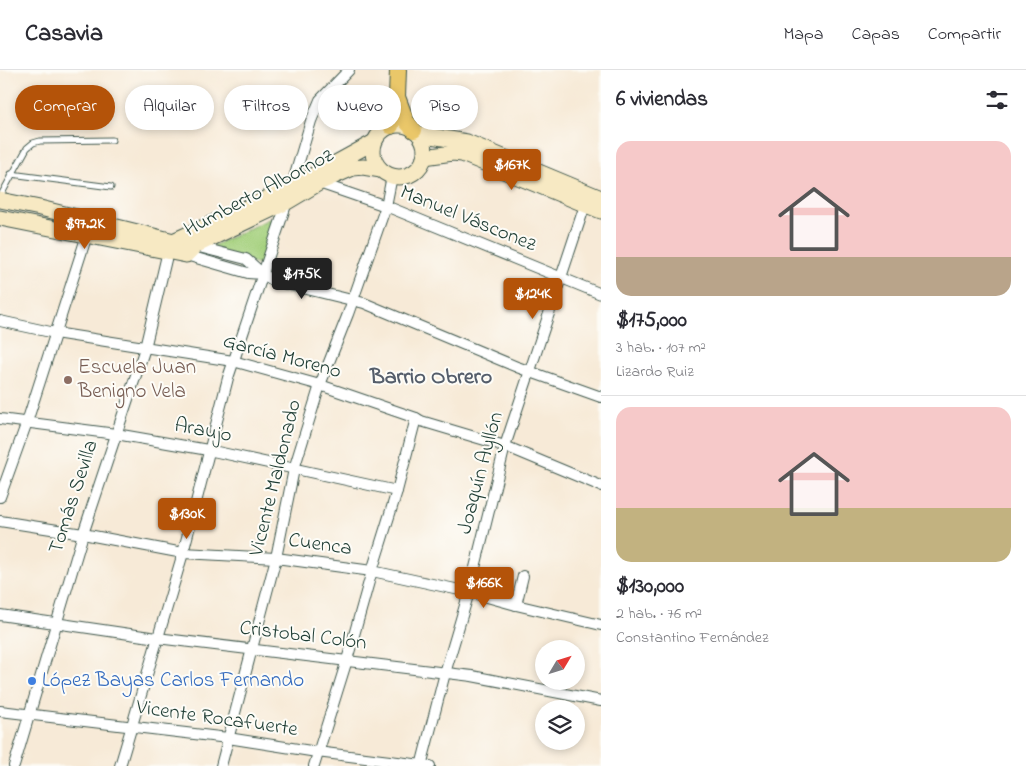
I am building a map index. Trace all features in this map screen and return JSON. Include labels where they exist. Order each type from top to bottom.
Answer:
[{"type":"main road","points":[[397,85],[398,70]]},
{"type":"main road","points":[[385,130],[378,135],[374,142],[374,157],[386,173],[400,177],[408,176],[421,165],[425,149],[423,141],[406,121],[401,108]]},
{"type":"main road","points":[[401,126],[416,132],[467,142],[591,198],[601,211]]},
{"type":"main road","name":"Humberto Albornoz","points":[[170,246],[292,187],[374,142]]},
{"type":"main road","points":[[424,158],[453,153],[462,154],[591,198]]},
{"type":"main road","name":"Humberto Albornoz","points":[[191,251],[287,202],[319,183],[353,168],[363,167],[386,173]]},
{"type":"main road","points":[[0,199],[40,208],[191,251]]},
{"type":"main road","points":[[0,218],[88,235],[170,246]]},
{"type":"street","points":[[120,766],[183,553],[208,450],[233,361],[292,187],[311,121],[320,100],[349,70]]},
{"type":"street","name":"Vicente Maldonado","points":[[221,766],[276,558],[294,470],[320,385],[348,314],[386,206],[386,173]]},
{"type":"street","name":"Manuel Vásconez","points":[[319,183],[386,206],[601,294]]},
{"type":"street","name":"Joaquín Ayllón","points":[[424,766],[445,673],[469,592],[504,446],[560,277],[591,198]]},
{"type":"street","points":[[0,498],[88,235]]},
{"type":"street","name":"Tomás Sevilla","points":[[14,766],[83,534],[145,348],[170,246]]},
{"type":"street","points":[[191,251],[246,259],[274,281],[364,303],[529,371],[601,397]]},
{"type":"street","name":"García Moreno","points":[[0,321],[55,333],[233,361],[320,385],[422,421],[504,446],[601,486]]},
{"type":"street","points":[[314,766],[397,491],[416,418]]},
{"type":"street","name":"Araujo","points":[[0,419],[116,434],[208,450],[397,491]]},
{"type":"street","name":"Cuenca","points":[[0,522],[83,534],[183,553],[276,558],[372,571],[469,592],[601,625]]},
{"type":"street","points":[[516,605],[524,576]]},
{"type":"street","name":"Cristobal Colón","points":[[0,615],[157,638],[472,676],[601,701]]},
{"type":"street","name":"Vicente Rocafuerte","points":[[0,711],[228,738],[424,766]]},
{"type":"lane","points":[[0,199],[11,174],[27,148],[33,143],[40,141],[112,140]]},
{"type":"lane","points":[[11,174],[111,187]]},
{"type":"green space","points":[[275,216],[261,266],[208,248]]},
{"type":"place","name":"Escuela Juan Benigno Vela","points":[[68,380]]},
{"type":"place","name":"López Bayas Carlos Fernando","points":[[32,681]]},
{"type":"district","name":"Barrio Obrero","points":[[431,378]]}]
